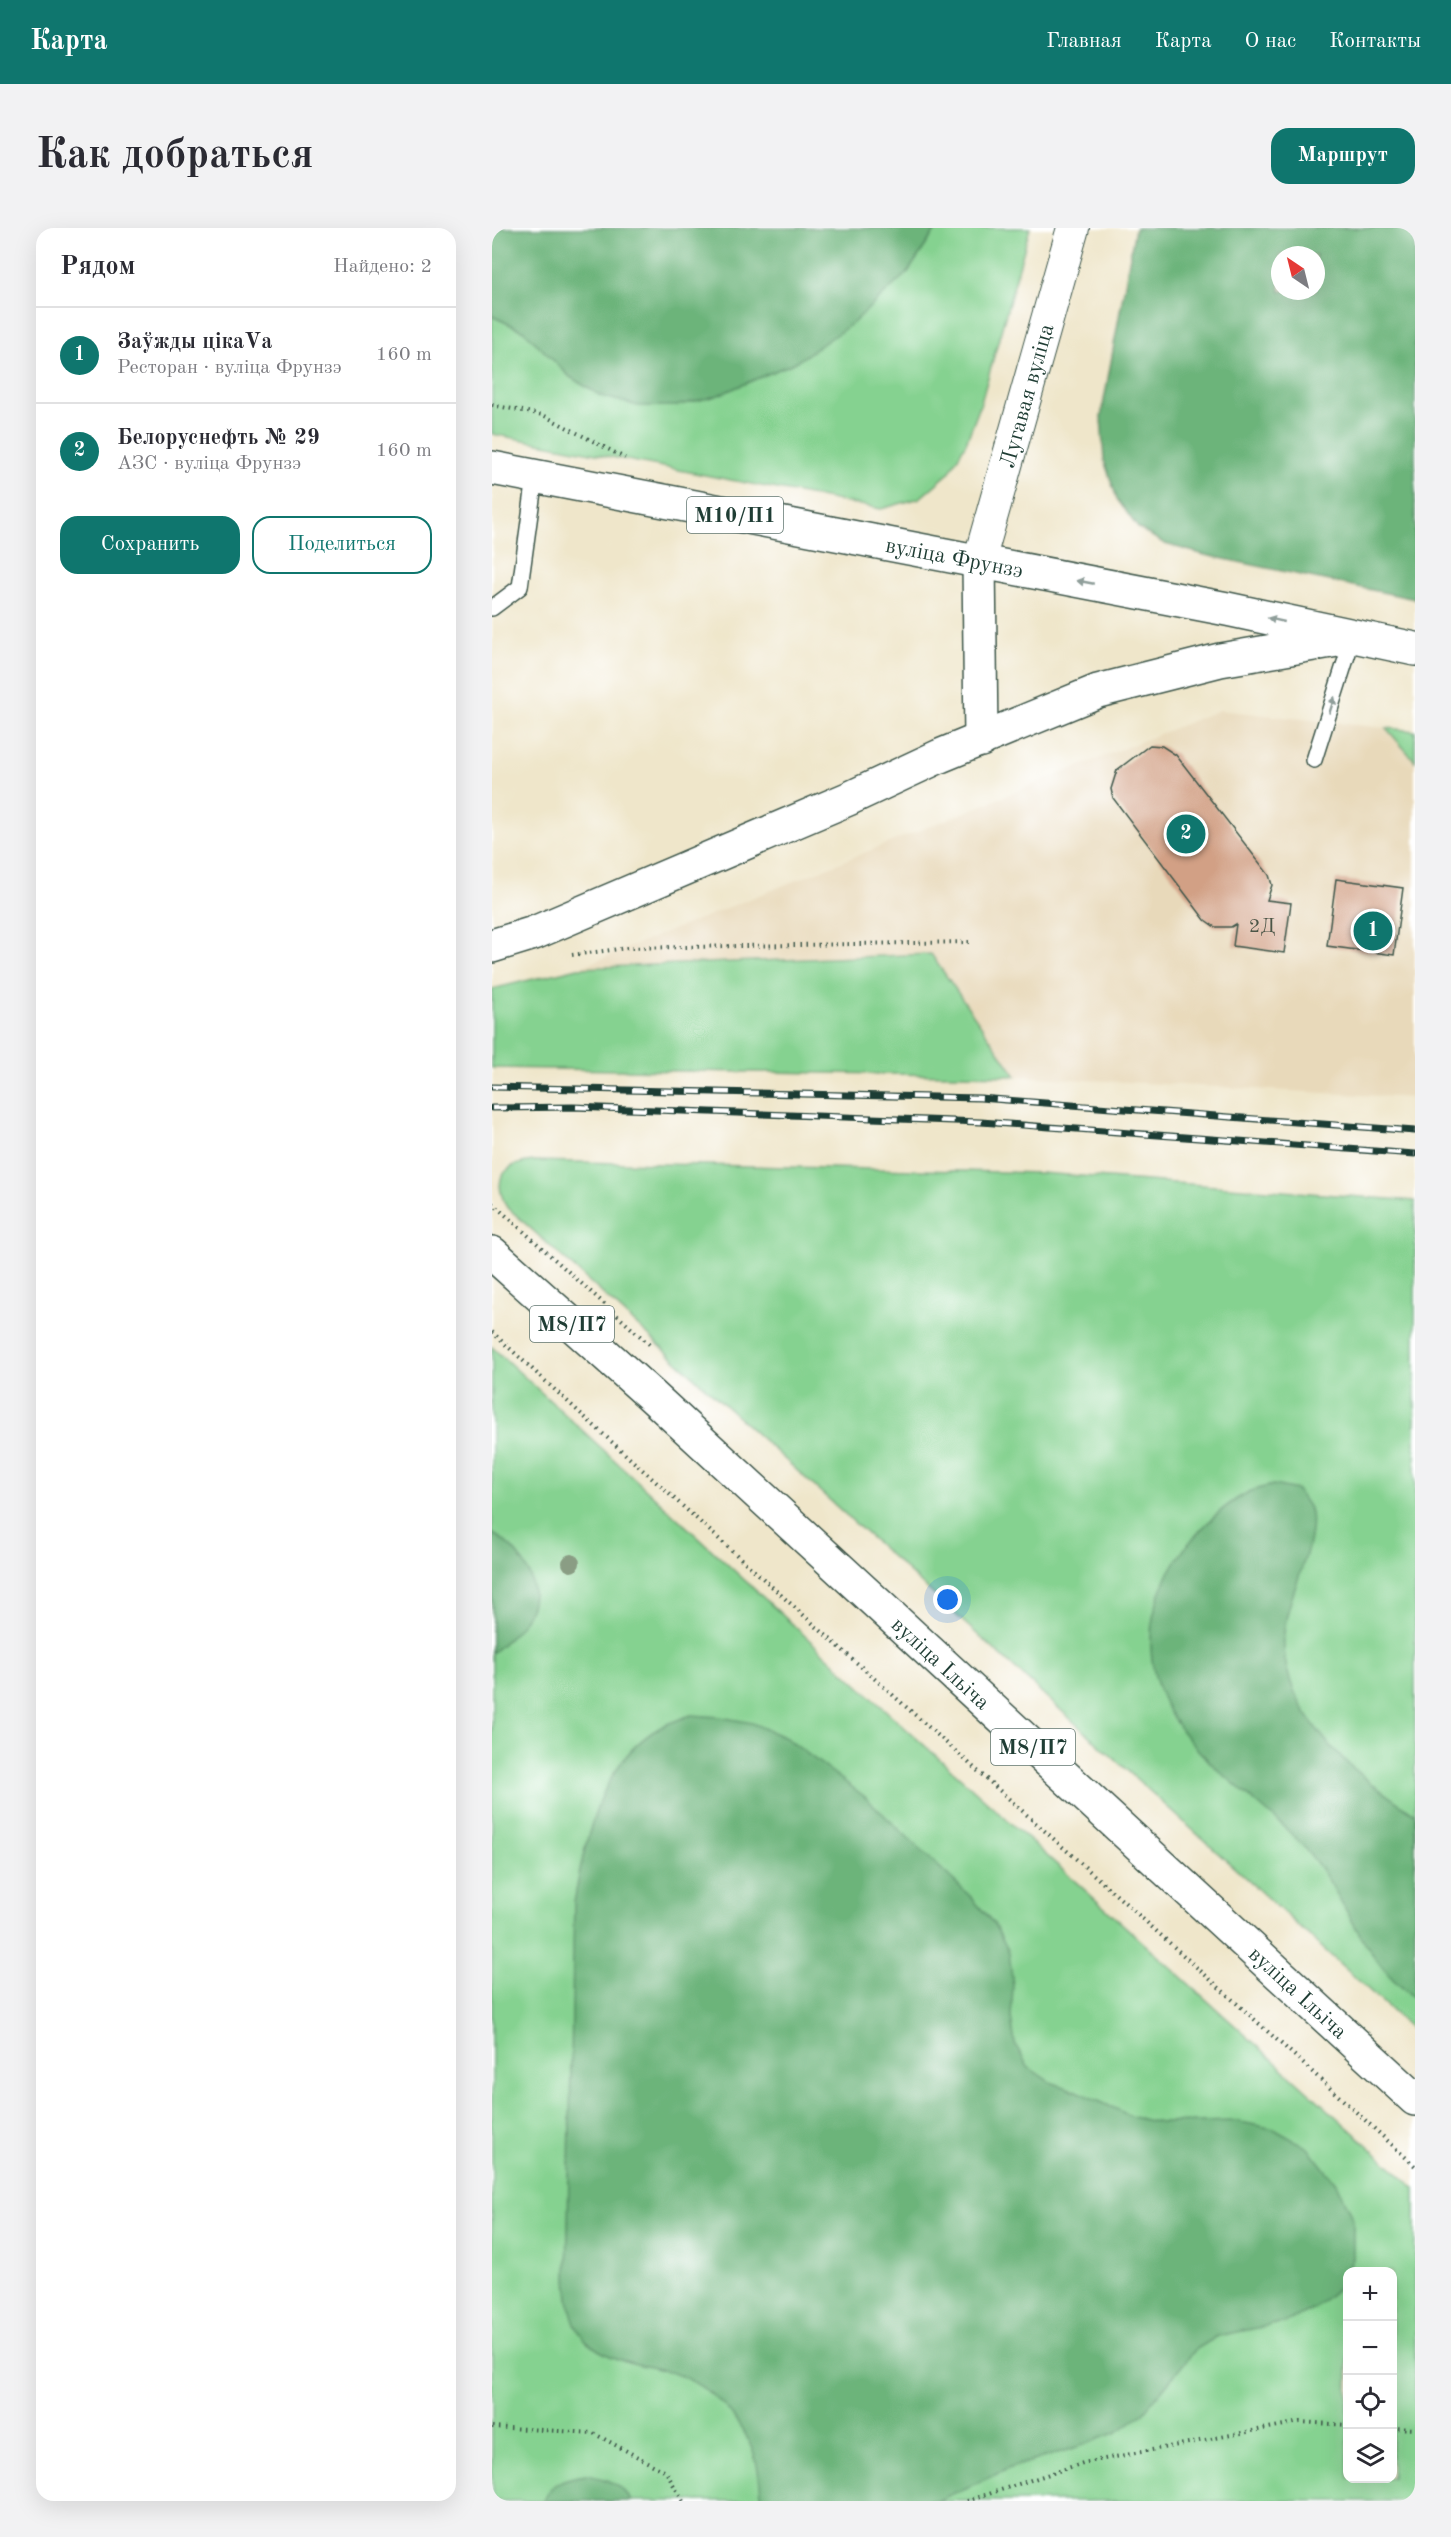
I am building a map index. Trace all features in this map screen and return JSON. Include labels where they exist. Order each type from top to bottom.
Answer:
[{"type":"main road","name":"вуліца Фрунзэ","points":[[492,468],[1227,609],[1415,650]]},
{"type":"main road","points":[[979,561],[981,740]]},
{"type":"main road","name":"М10/П1","points":[[492,946],[534,933],[1098,691],[1220,660],[1353,637]]},
{"type":"main road","name":"вуліца Ільіча","points":[[492,1253],[652,1396],[1415,2099]]},
{"type":"street","name":"Лугавая вуліца","points":[[979,561],[1073,228]]},
{"type":"lane","points":[[492,608],[520,587],[535,477]]},
{"type":"lane","points":[[1314,760],[1353,637]]},
{"type":"path","points":[[492,405],[543,415],[632,462]]},
{"type":"path","points":[[570,955],[627,948],[969,942]]},
{"type":"path","points":[[492,1203],[652,1347]]},
{"type":"path","points":[[492,1332],[1415,2166]]},
{"type":"path","points":[[967,2501],[1083,2463],[1300,2422],[1343,2425]]},
{"type":"path","points":[[492,2427],[593,2433],[666,2472],[683,2501]]},
{"type":"path","points":[[1397,2428],[1415,2429]]},
{"type":"shaded area","points":[[1219,710],[1386,728],[1415,761],[1415,1098],[1016,1076],[930,954],[578,968]]},
{"type":"green space","points":[[492,228],[937,228],[908,272],[853,323],[796,362],[716,396],[676,406],[638,406],[601,396],[570,377],[524,331],[492,316]]},
{"type":"green space","points":[[937,228],[1030,228],[980,406],[966,443],[949,473],[920,498],[881,509],[492,434],[492,316],[524,331],[570,377],[601,396],[908,272]]},
{"type":"green space","points":[[1135,228],[1415,228],[1415,599],[1205,555],[1165,544],[1138,528],[1117,499],[1104,460],[1101,417]]},
{"type":"green space","points":[[1386,728],[1415,731],[1415,761]]},
{"type":"green space","points":[[931,954],[1016,1076],[492,1068],[492,989],[578,968]]},
{"type":"green space","points":[[534,1161],[1041,1173],[1415,1201],[1415,2032],[506,1206],[500,1188],[504,1174],[515,1165]]},
{"type":"green space","points":[[492,1347],[882,1707],[1415,2188],[1415,2501],[492,2501]]},
{"type":"green space","points":[[1273,1485],[1297,1490],[1311,1513],[1309,1542],[1290,1605],[1284,1634],[1286,1663],[1294,1690],[1307,1716],[1345,1761],[1368,1781],[1415,1814],[1415,1999],[1391,1977],[1377,1960],[1330,1882],[1309,1853],[1193,1744],[1174,1719],[1160,1692],[1152,1660],[1153,1615],[1159,1595],[1175,1562],[1203,1528],[1225,1508],[1247,1493]]},
{"type":"green space","points":[[492,1533],[518,1556],[530,1576],[533,1588],[526,1617],[513,1634],[492,1653]]},
{"type":"green space","points":[[691,1715],[720,1717],[752,1723],[786,1738],[864,1796],[972,1898],[994,1924],[1009,1952],[1013,1986],[1011,2017],[1015,2044],[1028,2067],[1050,2082],[1077,2091],[1133,2117],[1160,2123],[1236,2121],[1274,2129],[1308,2148],[1336,2183],[1353,2220],[1353,2259],[1349,2267],[1343,2267],[1343,2278],[1338,2288],[1314,2308],[1286,2322],[1218,2336],[1195,2350],[1143,2413],[1117,2432],[1010,2468],[937,2501],[762,2501],[758,2469],[752,2449],[745,2434],[724,2406],[697,2384],[682,2376],[619,2359],[597,2349],[580,2333],[570,2308],[567,2280],[574,1903],[590,1829],[610,1781],[623,1760],[640,1741],[672,1722]]},
{"type":"green space","points":[[586,2475],[612,2483],[623,2490],[632,2501],[543,2501],[555,2485]]},
{"type":"building","points":[[1150,745],[1162,746],[1176,755],[1269,875],[1272,885],[1267,900],[1291,903],[1284,953],[1233,946],[1236,924],[1231,927],[1215,927],[1205,920],[1113,798],[1111,789],[1117,770]]},
{"type":"building","points":[[1336,879],[1403,888],[1394,955],[1327,946]]},
{"type":"railway","points":[[492,1087],[980,1098],[1415,1131]]},
{"type":"railway","points":[[492,1108],[573,1107],[981,1122],[1415,1154]]},
{"type":"place","name":"Белоруснефть № 29","points":[[1186,834]]},
{"type":"place","name":"Заўжды цікаVа","points":[[1373,931]]}]
